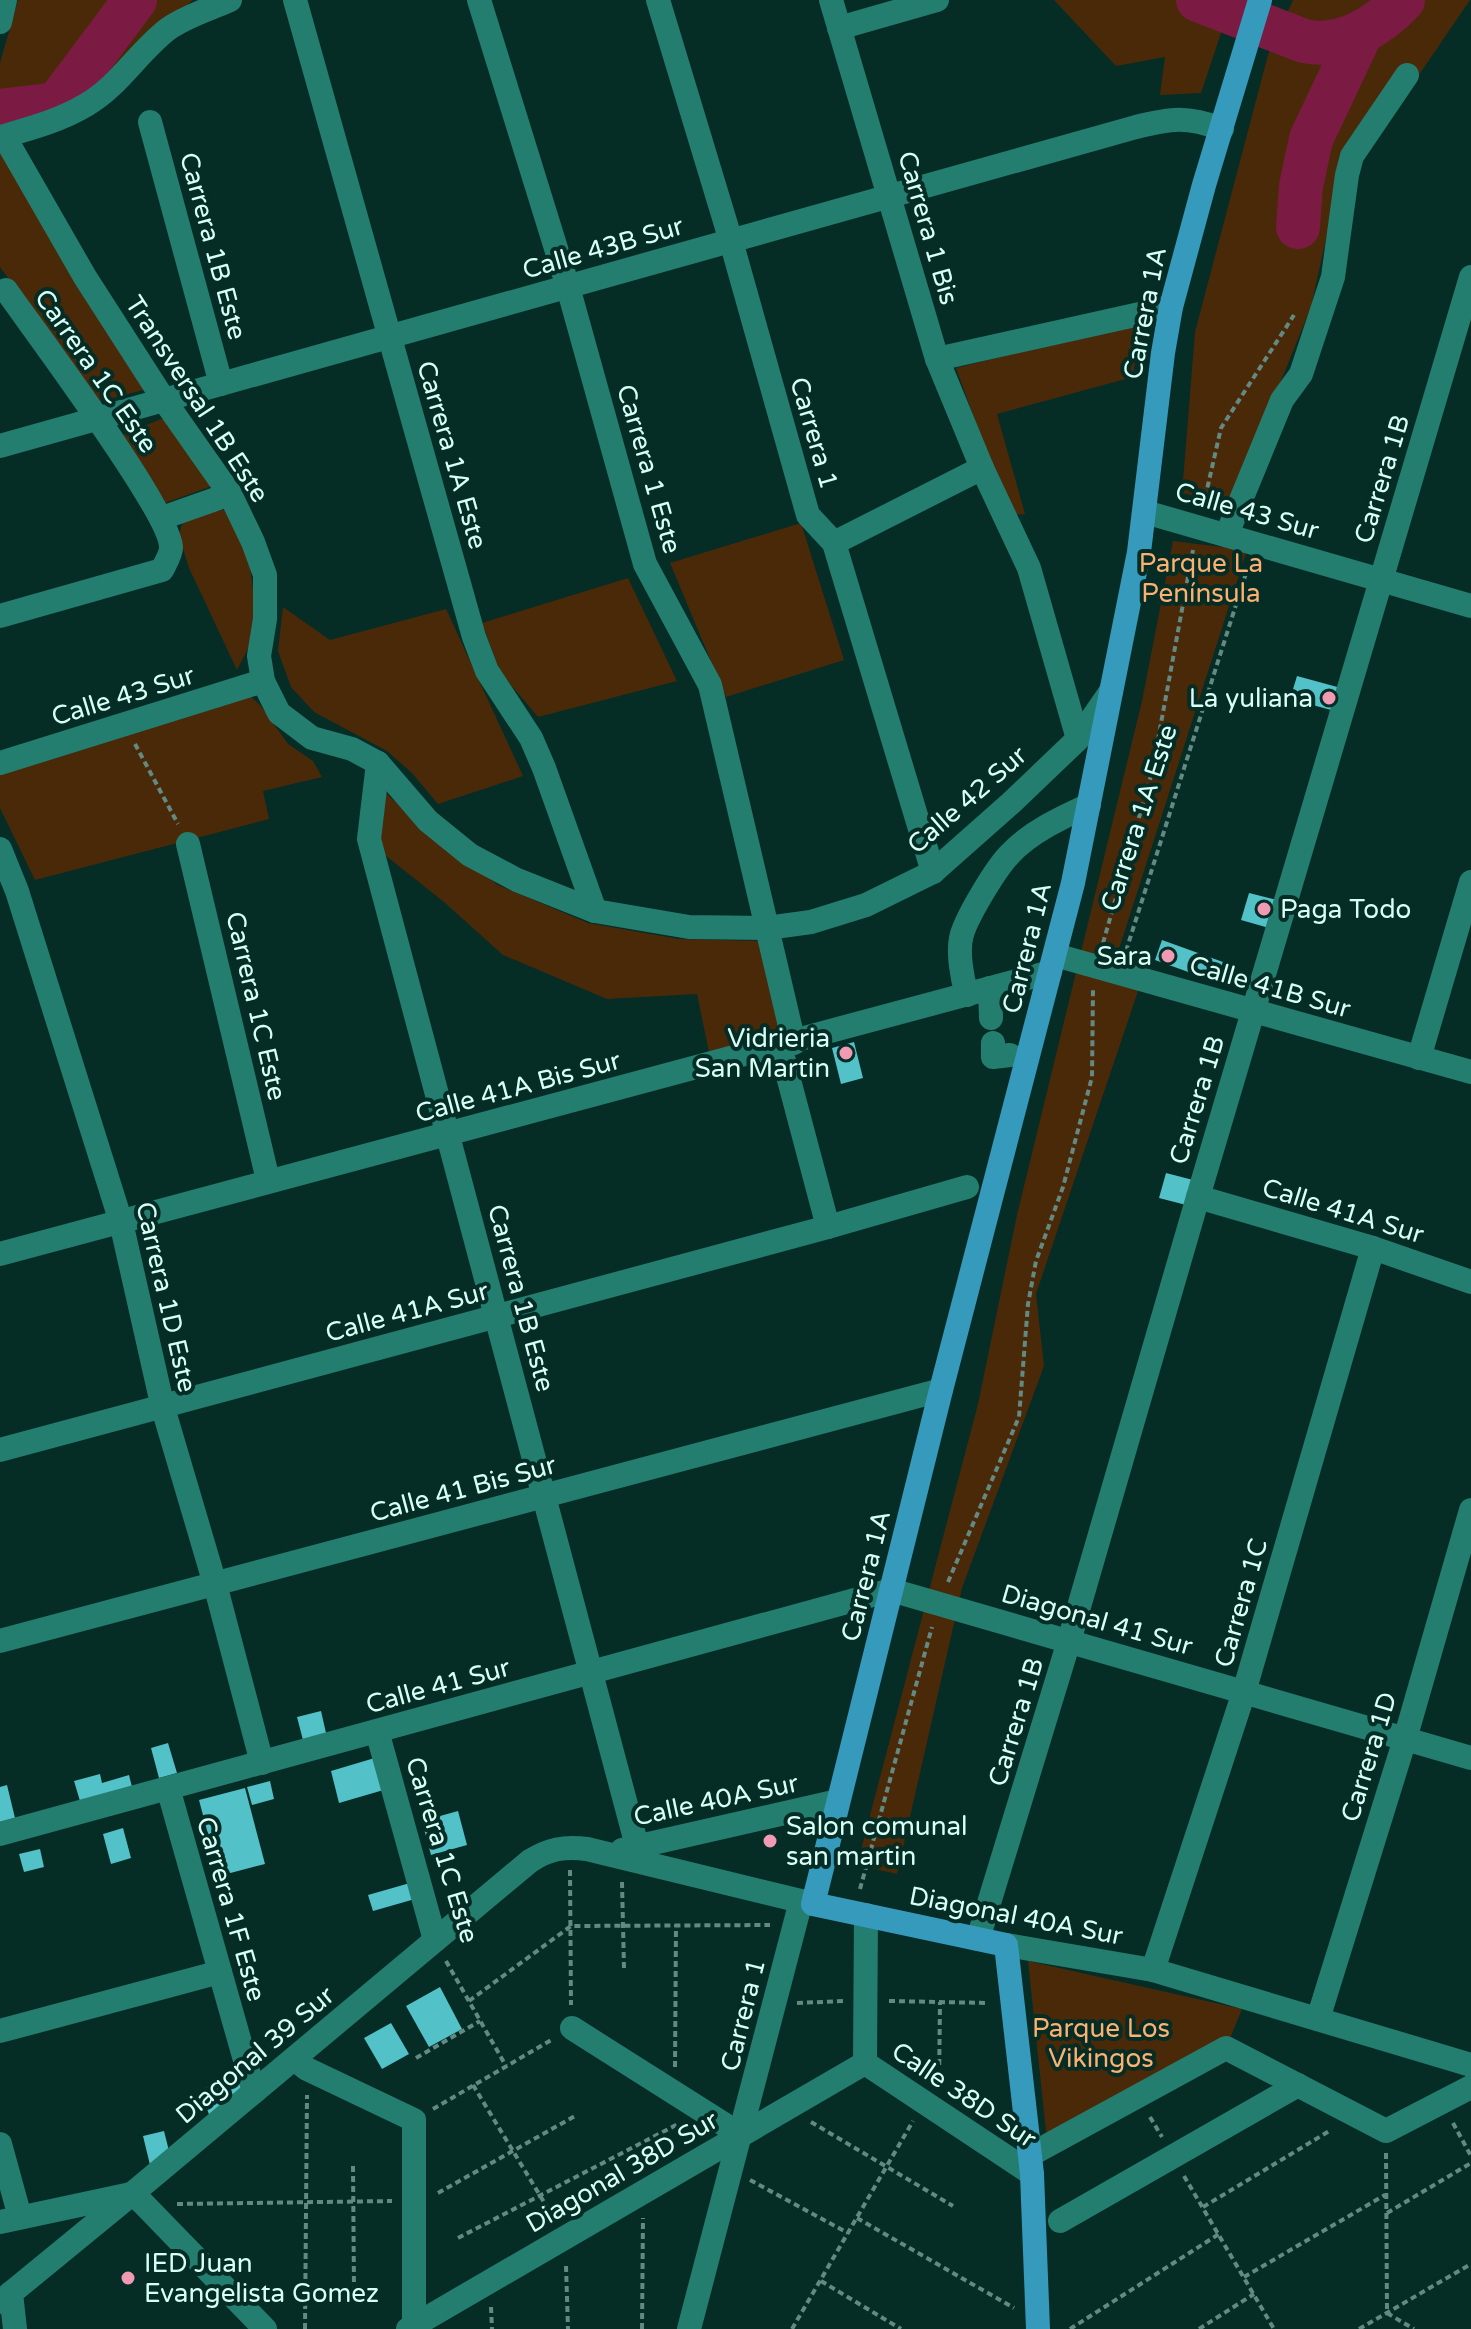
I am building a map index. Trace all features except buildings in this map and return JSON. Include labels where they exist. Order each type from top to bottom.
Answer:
[{"type":"main road","name":"Carrera 1A","points":[[807,1902],[838,1801],[1052,963],[1089,805],[1145,512],[1171,307],[1181,263],[1260,1]]},
{"type":"main road","name":"Diagonal 40A Sur","points":[[807,1902],[862,1907],[1006,1945]]},
{"type":"main road","points":[[1006,1945],[1031,2164],[1038,2323]]},
{"type":"street","points":[[0,22],[5,0]]},
{"type":"street","name":"Transversal 1B Este","points":[[230,0],[170,28],[120,79],[87,105],[47,124],[4,136],[85,277],[164,400],[230,494],[253,542],[265,575],[265,619],[259,656],[263,681],[279,713],[312,738],[352,749],[378,763],[428,821]]},
{"type":"street","name":"Carrera 1A Este","points":[[295,0],[474,637],[487,671],[531,738],[595,911]]},
{"type":"street","name":"Carrera 1 Este","points":[[479,0],[568,287],[645,564],[710,685],[767,928],[787,1044],[828,1227]]},
{"type":"street","name":"Carrera 1","points":[[658,0],[731,241],[808,515],[834,543],[933,872]]},
{"type":"street","name":"Carrera 1 Bis","points":[[831,0],[937,359],[982,468]]},
{"type":"street","points":[[839,28],[937,0]]},
{"type":"street","points":[[1227,534],[1282,400],[1301,374],[1333,277],[1352,156],[1407,75]]},
{"type":"street","name":"Calle 43B Sur","points":[[0,446],[1156,122],[1196,120],[1222,129]]},
{"type":"street","name":"Carrera 1B Este","points":[[150,122],[221,384]]},
{"type":"street","name":"Carrera 1B","points":[[978,1939],[1069,1641],[1471,277]]},
{"type":"street","name":"Carrera 1C Este","points":[[0,616],[162,570],[171,548],[162,518],[6,290]]},
{"type":"street","points":[[937,359],[1171,307]]},
{"type":"street","points":[[834,543],[982,468],[1029,568],[1078,739]]},
{"type":"street","points":[[162,518],[230,494]]},
{"type":"street","name":"Calle 43 Sur","points":[[1145,512],[1199,525],[1471,606]]},
{"type":"street","name":"Calle 43 Sur","points":[[0,763],[263,681]]},
{"type":"street","name":"Calle 42 Sur","points":[[428,821],[470,855],[517,880],[595,911],[689,927],[767,928],[811,922],[866,905],[933,872],[1078,739],[1111,691]]},
{"type":"street","name":"Carrera 1B Este","points":[[378,763],[369,839],[591,1673],[621,1852]]},
{"type":"street","points":[[991,1018],[978,992],[962,977],[961,935],[1010,854],[1048,827],[1089,805]]},
{"type":"street","name":"Carrera 1C Este","points":[[188,844],[268,1180]]},
{"type":"street","name":"Carrera 1D Este","points":[[0,849],[17,891],[121,1222],[163,1408],[215,1584],[262,1763]]},
{"type":"street","points":[[1419,1058],[1471,882]]},
{"type":"street","name":"Calle 41B Sur","points":[[1052,963],[1107,970],[1471,1072]]},
{"type":"street","name":"Calle 41A Bis Sur","points":[[0,1254],[978,992],[1052,963]]},
{"type":"street","name":"Calle 41A Sur","points":[[0,1450],[967,1187]]},
{"type":"street","name":"Calle 41A Sur","points":[[1198,1197],[1373,1248],[1471,1282]]},
{"type":"street","name":"Carrera 1C","points":[[1153,1970],[1244,1692],[1373,1248]]},
{"type":"street","name":"Calle 41 Bis Sur","points":[[0,1641],[941,1390]]},
{"type":"street","name":"Carrera 1D","points":[[1318,2019],[1405,1739],[1471,1510]]},
{"type":"street","name":"Diagonal 41 Sur","points":[[891,1590],[1471,1758]]},
{"type":"street","name":"Calle 41 Sur","points":[[0,1834],[891,1590]]},
{"type":"street","name":"Carrera 1C Este","points":[[377,1731],[435,1940]]},
{"type":"street","name":"Carrera 1F Este","points":[[168,1788],[254,2092]]},
{"type":"street","name":"Calle 40A Sur","points":[[621,1852],[838,1801]]},
{"type":"street","name":"Diagonal 40A Sur","points":[[545,1851],[570,1847],[621,1852],[807,1902]]},
{"type":"street","name":"Diagonal 39 Sur","points":[[5,2298],[139,2199],[254,2092],[300,2064],[435,1940],[545,1851]]},
{"type":"street","name":"Carrera 1","points":[[690,2329],[794,1925],[807,1902]]},
{"type":"street","points":[[862,1907],[865,2063]]},
{"type":"street","name":"Diagonal 40A Sur","points":[[1006,1945],[1153,1970],[1471,2065]]},
{"type":"street","points":[[0,2031],[220,1972]]},
{"type":"street","points":[[572,2028],[741,2135]]},
{"type":"street","points":[[1031,2164],[1138,2096],[1226,2048],[1386,2131],[1471,2087]]},
{"type":"street","name":"Calle 38D Sur","points":[[865,2063],[931,2106],[1031,2164]]},
{"type":"street","name":"Diagonal 38D Sur","points":[[411,2327],[865,2063]]},
{"type":"street","points":[[300,2064],[414,2120],[411,2327]]},
{"type":"street","points":[[1060,2221],[1298,2085]]},
{"type":"street","points":[[0,2144],[10,2219],[139,2199],[265,2329]]},
{"type":"street","points":[[5,2298],[15,2329]]},
{"type":"path","points":[[862,1907],[939,1603],[1019,1417],[1028,1304],[1036,1261],[1063,1187],[1092,1077],[1091,1037],[1152,772],[1199,525],[1221,428],[1291,318],[1302,308]]},
{"type":"path","name":"Carrera 1A Este","points":[[1107,970],[1256,542]]},
{"type":"path","points":[[124,724],[188,844]]},
{"type":"path","points":[[414,2120],[572,2028],[570,1847]]},
{"type":"path","points":[[621,1852],[624,1968]]},
{"type":"path","points":[[675,2093],[676,1925]]},
{"type":"path","points":[[469,2001],[571,1926],[794,1925]]},
{"type":"path","name":"Carrera 1C Este","points":[[435,1940],[506,2066]]},
{"type":"path","points":[[792,2329],[886,2168],[931,2106],[940,2002]]},
{"type":"path","points":[[416,2058],[480,2021]]},
{"type":"path","points":[[300,2064],[306,2202],[305,2329]]},
{"type":"path","points":[[473,2085],[565,2238],[568,2329]]},
{"type":"path","points":[[1138,2096],[1274,2329]]},
{"type":"path","points":[[1441,2102],[1471,2156]]},
{"type":"path","points":[[788,2108],[953,2206]]},
{"type":"path","points":[[458,2238],[703,2111]]},
{"type":"path","points":[[1203,2207],[1356,2115]]},
{"type":"path","points":[[139,2199],[414,2203],[575,2116]]},
{"type":"path","points":[[1386,2131],[1387,2313]]},
{"type":"path","points":[[1387,2213],[1471,2163]]},
{"type":"path","points":[[353,2166],[354,2290]]},
{"type":"path","points":[[731,2169],[848,2233]]},
{"type":"path","points":[[642,2329],[643,2192]]},
{"type":"path","points":[[1244,2277],[1385,2195]]},
{"type":"path","points":[[857,2218],[1038,2323]]},
{"type":"path","points":[[1070,2329],[1219,2234]]},
{"type":"path","points":[[1359,2329],[1471,2264]]},
{"type":"path","points":[[820,2281],[901,2329]]},
{"type":"path","points":[[1199,2329],[1254,2294]]},
{"type":"path","points":[[1387,2313],[1414,2329]]},
{"type":"green space","points":[[18,0],[193,0],[65,111],[0,128],[0,63]]},
{"type":"green space","points":[[1054,0],[1232,0],[1201,93],[1160,95],[1165,57],[1116,66]]},
{"type":"green space","points":[[1293,0],[1470,0],[1412,85],[1345,153],[1311,307],[1231,504],[1182,493],[1195,332],[1268,55]]},
{"type":"green space","points":[[0,152],[150,388],[99,402],[0,267]]},
{"type":"green space","points":[[1140,323],[1133,377],[997,414],[1025,514],[1014,515],[986,451],[956,368]]},
{"type":"green space","points":[[168,416],[215,485],[165,503],[120,436]]},
{"type":"green space","points":[[231,508],[246,535],[256,613],[252,641],[237,670],[189,568],[179,536],[182,524],[196,516]]},
{"type":"green space","points":[[801,523],[844,660],[726,697],[670,563]]},
{"type":"green space","name":"Parque La Península","points":[[1173,541],[1247,550],[1110,977],[1139,988],[1036,1294],[1044,1366],[962,1588],[897,1874],[857,1865],[978,1404],[1017,1215],[1142,701]]},
{"type":"green space","points":[[628,578],[677,681],[538,717],[500,672],[482,623]]},
{"type":"green space","points":[[283,607],[330,640],[446,609],[523,776],[438,804],[412,773],[387,751],[314,712],[291,687],[278,651]]},
{"type":"green space","points":[[246,692],[261,706],[288,744],[313,761],[322,777],[263,791],[269,819],[35,880],[0,808],[0,773]]},
{"type":"green space","points":[[384,791],[426,832],[498,885],[588,923],[679,939],[762,941],[783,1033],[709,1052],[697,994],[607,999],[503,955],[444,902],[376,848]]},
{"type":"green space","name":"Parque Los Vikingos","points":[[1028,1961],[1242,2009],[1226,2048],[1047,2141]]},
{"type":"waterway","points":[[0,111],[57,104],[135,0]]},
{"type":"waterway","points":[[1198,0],[1304,41],[1318,43],[1358,34],[1382,19],[1403,0]]},
{"type":"waterway","points":[[1298,227],[1301,186],[1311,139],[1361,33]]},
{"type":"place","name":"La yuliana","points":[[1329,698]]},
{"type":"place","name":"Paga Todo","points":[[1264,909]]},
{"type":"place","name":"Sara","points":[[1168,956]]},
{"type":"place","name":"Vidrieria San Martin","points":[[846,1053]]},
{"type":"place","name":"Salon comunal san martin","points":[[770,1841]]},
{"type":"place","name":"IED Juan Evangelista Gomez","points":[[128,2278]]}]
